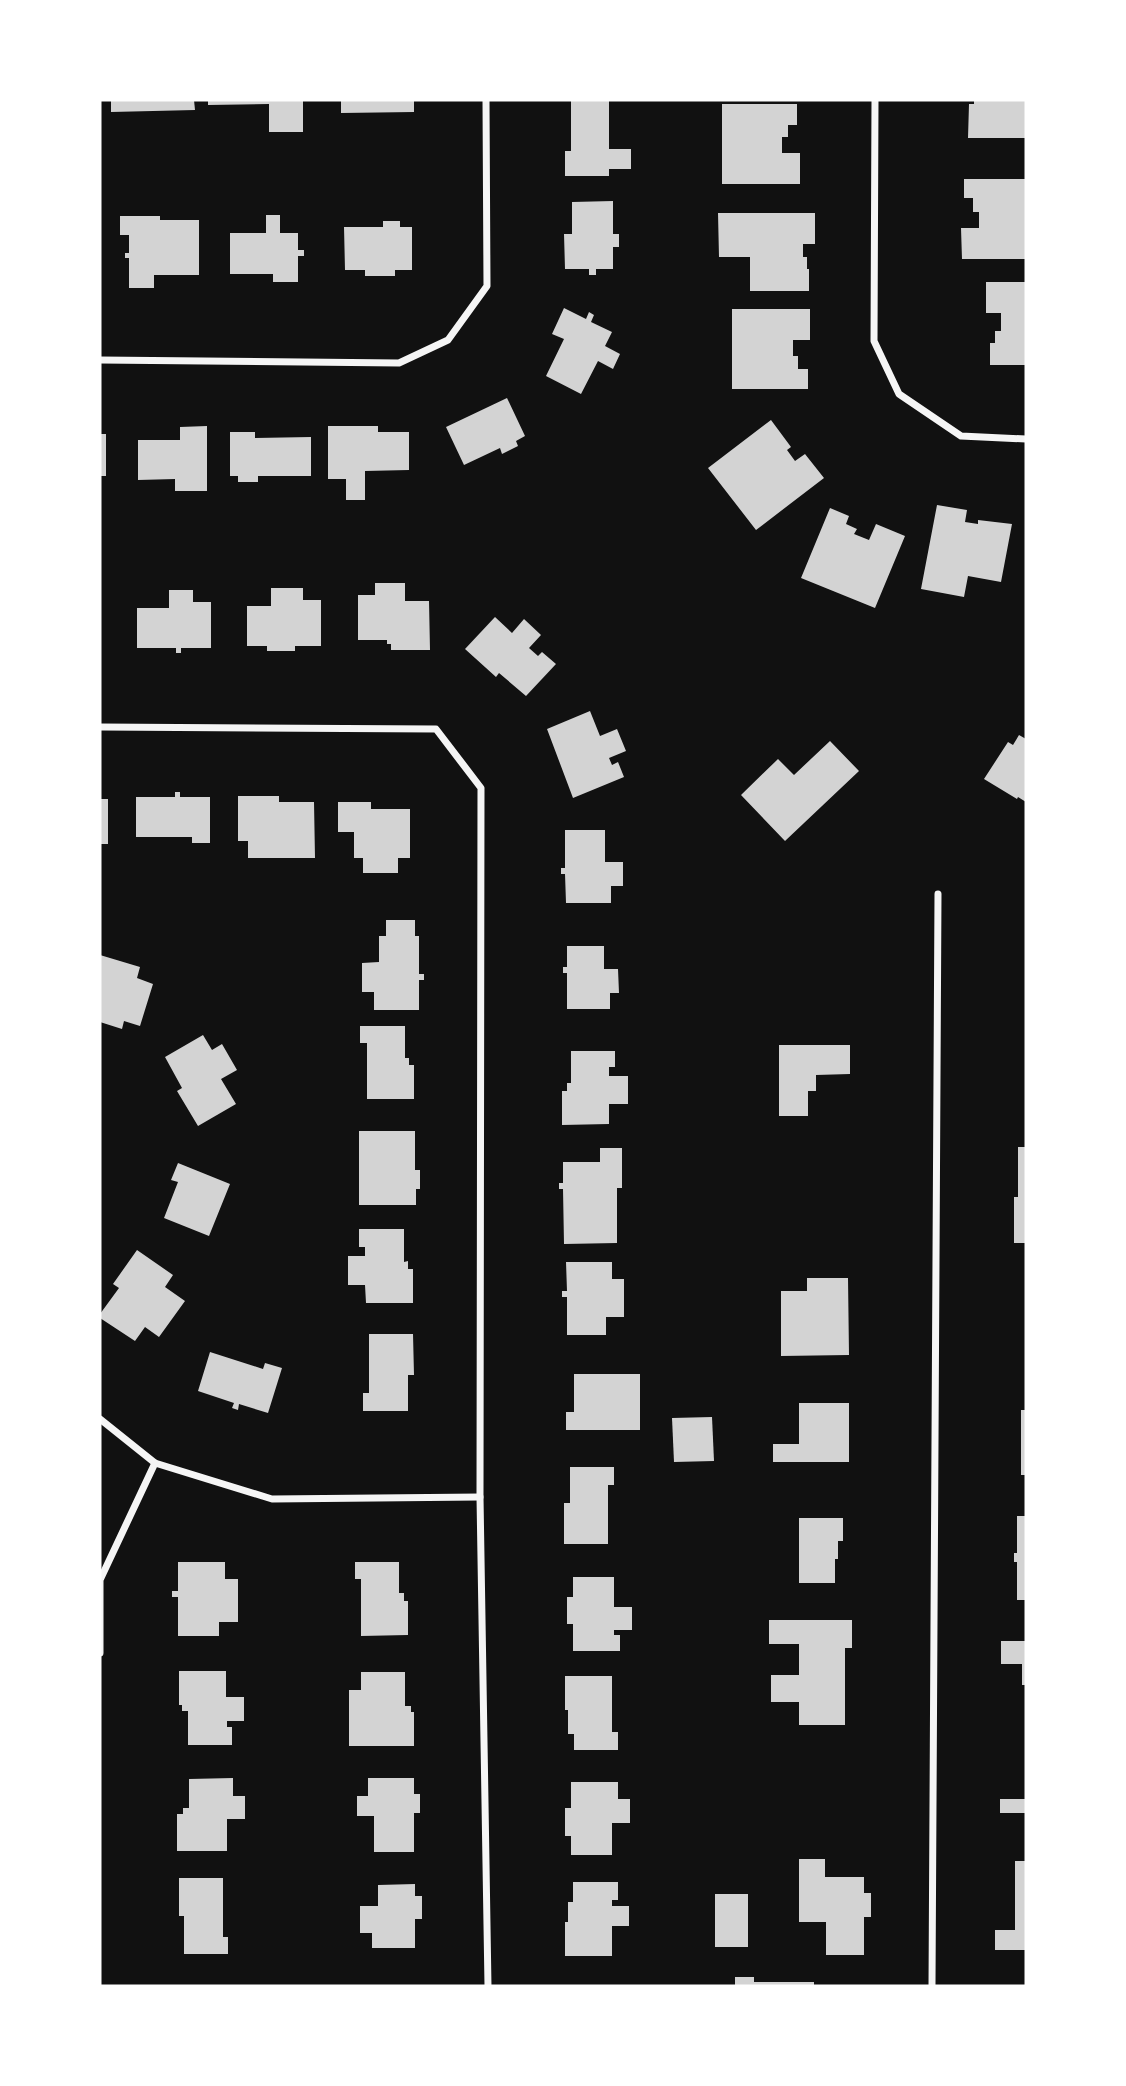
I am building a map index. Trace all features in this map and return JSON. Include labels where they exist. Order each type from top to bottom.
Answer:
[{"type":"street","points":[[100,360],[399,363],[449,340],[486,286],[486,100]]},
{"type":"street","points":[[875,100],[874,341],[900,394],[961,436],[1026,439]]},
{"type":"street","points":[[100,727],[436,729],[481,788],[480,1497],[488,1986]]},
{"type":"street","points":[[932,1986],[939,894]]},
{"type":"street","points":[[100,1419],[155,1463],[272,1499],[480,1497]]},
{"type":"street","points":[[100,1653],[100,1580],[155,1463]]},
{"type":"building","points":[[111,100],[194,100],[195,110],[111,112]]},
{"type":"building","points":[[208,100],[303,100],[303,132],[269,132],[269,104],[208,105]]},
{"type":"building","points":[[341,100],[414,100],[414,112],[341,113]]},
{"type":"building","points":[[571,100],[609,100],[609,149],[631,149],[631,169],[609,169],[609,176],[565,176],[565,151],[571,151]]},
{"type":"building","points":[[974,100],[1026,100],[1026,138],[968,138],[969,104],[974,104]]},
{"type":"building","points":[[722,104],[797,104],[797,125],[788,125],[788,137],[782,137],[782,153],[800,153],[800,184],[722,184]]},
{"type":"building","points":[[964,179],[1026,179],[1026,259],[962,259],[961,228],[979,228],[979,212],[973,212],[973,198],[964,198]]},
{"type":"building","points":[[613,201],[613,234],[619,234],[619,247],[613,247],[613,269],[596,269],[596,275],[589,275],[589,269],[565,269],[564,234],[572,234],[572,202]]},
{"type":"building","points":[[718,213],[815,213],[815,244],[803,244],[803,257],[807,257],[809,269],[809,291],[750,291],[750,257],[719,257]]},
{"type":"building","points":[[266,215],[280,215],[280,233],[298,233],[298,250],[304,250],[304,256],[298,256],[298,282],[273,282],[273,274],[230,274],[230,233],[266,233]]},
{"type":"building","points":[[120,216],[199,220],[199,275],[154,275],[154,288],[129,288],[129,258],[125,258],[125,253],[129,253],[129,235],[120,235]]},
{"type":"building","points":[[383,221],[400,221],[400,227],[412,227],[412,270],[395,270],[395,276],[365,276],[365,270],[345,270],[344,227],[383,227]]},
{"type":"building","points":[[986,282],[1026,282],[1026,365],[990,365],[990,343],[995,343],[995,331],[1001,331],[1001,313],[986,313]]},
{"type":"building","points":[[564,308],[586,319],[589,312],[594,315],[591,322],[612,332],[605,346],[620,354],[613,369],[598,361],[581,394],[546,376],[564,339],[552,334]]},
{"type":"building","points":[[732,309],[810,309],[810,340],[793,340],[793,356],[798,356],[798,369],[808,369],[808,389],[732,389]]},
{"type":"building","points":[[507,398],[525,436],[516,441],[518,446],[502,454],[500,448],[464,465],[446,427]]},
{"type":"building","points":[[771,420],[791,447],[787,450],[795,461],[805,454],[824,478],[756,530],[708,468]]},
{"type":"building","points":[[207,426],[207,491],[175,491],[175,479],[138,480],[138,440],[180,440],[180,427]]},
{"type":"building","points":[[328,426],[378,426],[378,432],[409,432],[409,470],[365,471],[365,500],[346,500],[346,479],[328,479]]},
{"type":"building","points":[[230,432],[255,432],[255,438],[311,437],[311,476],[258,476],[258,482],[238,482],[238,476],[230,476]]},
{"type":"building","points":[[100,434],[106,434],[106,476],[100,476]]},
{"type":"building","points":[[937,505],[967,510],[965,522],[978,524],[978,520],[1012,524],[1001,582],[968,576],[964,597],[921,589]]},
{"type":"building","points":[[830,508],[849,516],[846,524],[857,529],[854,534],[869,540],[876,524],[905,536],[875,608],[801,578]]},
{"type":"building","points":[[375,583],[405,583],[405,601],[429,601],[430,650],[391,650],[391,644],[387,644],[387,640],[358,640],[358,595],[375,595]]},
{"type":"building","points":[[271,588],[303,588],[303,600],[321,600],[321,646],[295,646],[295,651],[267,651],[267,646],[247,646],[247,606],[271,606]]},
{"type":"building","points":[[169,590],[193,590],[193,602],[211,602],[211,648],[181,648],[181,653],[176,653],[176,648],[137,648],[137,608],[169,608]]},
{"type":"building","points":[[495,617],[512,633],[524,619],[541,635],[529,648],[538,656],[542,652],[556,664],[526,696],[499,673],[496,677],[465,649]]},
{"type":"building","points":[[590,711],[600,736],[617,729],[626,751],[609,758],[612,765],[618,762],[624,777],[573,798],[547,729]]},
{"type":"building","points":[[1019,735],[1026,739],[1026,802],[984,779],[1008,742],[1013,745]]},
{"type":"building","points":[[830,741],[859,771],[785,841],[741,795],[778,759],[794,775]]},
{"type":"building","points":[[175,792],[180,792],[180,797],[210,797],[210,843],[192,843],[192,837],[136,837],[136,797],[175,797]]},
{"type":"building","points":[[238,796],[279,796],[279,802],[314,802],[315,858],[248,858],[248,841],[238,841]]},
{"type":"building","points":[[100,799],[108,799],[108,844],[100,844]]},
{"type":"building","points":[[338,802],[371,802],[371,809],[410,809],[410,858],[398,858],[398,873],[363,873],[363,858],[354,858],[354,832],[338,832]]},
{"type":"building","points":[[565,830],[605,830],[605,862],[623,862],[623,886],[611,886],[611,903],[566,903],[565,874],[561,874],[561,868],[565,868]]},
{"type":"building","points":[[386,920],[415,920],[415,936],[419,936],[419,974],[424,974],[424,980],[419,980],[419,1010],[374,1010],[374,992],[362,992],[362,963],[379,962],[379,936],[386,936]]},
{"type":"building","points":[[567,946],[604,946],[604,969],[618,969],[619,993],[610,993],[610,1009],[567,1009],[567,973],[563,973],[563,967],[567,967]]},
{"type":"building","points":[[100,955],[140,967],[137,978],[153,984],[140,1026],[124,1021],[122,1029],[100,1022]]},
{"type":"building","points":[[360,1026],[405,1026],[405,1058],[409,1058],[409,1065],[414,1065],[414,1099],[367,1099],[367,1043],[360,1043]]},
{"type":"building","points":[[203,1035],[212,1050],[222,1044],[237,1070],[221,1079],[236,1104],[198,1126],[177,1091],[182,1088],[165,1057]]},
{"type":"building","points":[[779,1045],[850,1045],[850,1074],[816,1075],[816,1091],[808,1091],[808,1116],[779,1116]]},
{"type":"building","points":[[571,1051],[615,1051],[615,1067],[609,1067],[609,1076],[628,1076],[628,1104],[609,1104],[609,1124],[562,1125],[562,1091],[567,1091],[567,1083],[571,1083]]},
{"type":"building","points":[[359,1131],[415,1131],[415,1170],[420,1170],[420,1189],[416,1189],[416,1205],[359,1205]]},
{"type":"building","points":[[1018,1147],[1026,1147],[1026,1243],[1014,1243]]},
{"type":"building","points":[[600,1148],[622,1148],[622,1188],[617,1188],[617,1243],[564,1244],[563,1189],[559,1189],[559,1183],[563,1183],[563,1162],[600,1162]]},
{"type":"building","points":[[178,1163],[230,1184],[209,1236],[164,1218],[178,1182],[171,1180]]},
{"type":"building","points":[[359,1229],[404,1229],[404,1262],[408,1261],[408,1269],[413,1269],[413,1303],[366,1303],[365,1285],[348,1285],[348,1256],[365,1256],[365,1247],[359,1247]]},
{"type":"building","points":[[137,1250],[173,1275],[165,1287],[185,1301],[159,1337],[145,1327],[135,1341],[100,1318],[100,1314],[119,1288],[113,1284]]},
{"type":"building","points":[[566,1262],[612,1262],[612,1279],[624,1279],[624,1317],[606,1317],[606,1335],[567,1335],[567,1297],[562,1297],[562,1291],[567,1291]]},
{"type":"building","points":[[807,1278],[848,1278],[849,1355],[781,1356],[781,1291],[807,1291]]},
{"type":"building","points":[[369,1334],[413,1334],[414,1375],[408,1375],[408,1411],[363,1411],[363,1393],[369,1393]]},
{"type":"building","points":[[210,1352],[263,1369],[265,1363],[282,1368],[268,1413],[239,1404],[238,1410],[232,1408],[234,1403],[198,1391]]},
{"type":"building","points":[[574,1374],[640,1374],[640,1430],[566,1430],[566,1412],[574,1412]]},
{"type":"building","points":[[799,1403],[849,1403],[849,1462],[773,1462],[773,1444],[799,1444]]},
{"type":"building","points":[[1021,1410],[1026,1410],[1026,1475],[1021,1475]]},
{"type":"building","points":[[712,1417],[714,1461],[674,1462],[672,1418]]},
{"type":"building","points":[[570,1467],[614,1467],[614,1485],[608,1485],[608,1544],[564,1544],[564,1503],[570,1503]]},
{"type":"building","points":[[1017,1516],[1026,1516],[1026,1600],[1017,1600],[1017,1562],[1014,1562],[1014,1553],[1017,1553]]},
{"type":"building","points":[[799,1518],[843,1518],[843,1541],[838,1541],[838,1559],[835,1559],[835,1583],[799,1583]]},
{"type":"building","points":[[178,1562],[225,1562],[225,1579],[238,1579],[238,1622],[219,1622],[219,1636],[178,1636],[178,1597],[172,1597],[172,1591],[178,1591]]},
{"type":"building","points":[[355,1562],[399,1562],[399,1593],[404,1593],[404,1601],[408,1601],[408,1635],[361,1636],[361,1579],[355,1579]]},
{"type":"building","points":[[573,1577],[614,1577],[614,1607],[632,1607],[632,1630],[614,1630],[614,1635],[620,1635],[620,1651],[573,1651],[573,1624],[567,1624],[567,1597],[573,1597]]},
{"type":"building","points":[[769,1620],[852,1620],[852,1648],[845,1648],[845,1725],[799,1725],[799,1702],[771,1702],[771,1675],[799,1675],[799,1644],[769,1644]]},
{"type":"building","points":[[1001,1641],[1026,1641],[1026,1685],[1022,1685],[1022,1664],[1001,1664]]},
{"type":"building","points":[[179,1671],[226,1671],[226,1697],[244,1697],[244,1721],[227,1721],[227,1727],[232,1727],[232,1745],[188,1745],[188,1711],[182,1711],[182,1705],[179,1705]]},
{"type":"building","points":[[361,1672],[405,1672],[405,1706],[411,1706],[411,1712],[414,1712],[414,1746],[349,1746],[349,1690],[361,1690]]},
{"type":"building","points":[[565,1676],[612,1676],[612,1732],[618,1732],[618,1750],[574,1750],[574,1734],[568,1734],[568,1710],[565,1710]]},
{"type":"building","points":[[233,1778],[233,1796],[245,1796],[245,1819],[227,1819],[227,1851],[177,1851],[177,1814],[183,1814],[183,1808],[189,1808],[189,1779]]},
{"type":"building","points":[[368,1778],[414,1778],[414,1794],[420,1794],[420,1813],[414,1813],[414,1852],[374,1852],[374,1816],[357,1816],[357,1796],[368,1796]]},
{"type":"building","points":[[571,1782],[618,1782],[618,1799],[630,1799],[630,1823],[612,1823],[612,1855],[571,1855],[571,1836],[565,1836],[565,1808],[571,1808]]},
{"type":"building","points":[[1000,1799],[1026,1799],[1026,1813],[1000,1813]]},
{"type":"building","points":[[799,1859],[825,1859],[825,1877],[864,1877],[864,1893],[871,1893],[871,1917],[864,1917],[864,1955],[826,1955],[826,1922],[799,1922]]},
{"type":"building","points":[[1015,1861],[1026,1861],[1026,1950],[995,1950],[995,1930],[1015,1930]]},
{"type":"building","points":[[179,1878],[223,1878],[223,1937],[228,1937],[228,1954],[184,1954],[184,1916],[179,1916]]},
{"type":"building","points":[[573,1882],[618,1882],[618,1900],[612,1900],[612,1906],[629,1906],[629,1926],[612,1926],[612,1956],[565,1956],[565,1922],[568,1922],[568,1902],[573,1902]]},
{"type":"building","points":[[415,1884],[415,1896],[422,1896],[422,1919],[415,1919],[415,1948],[372,1948],[372,1933],[360,1933],[360,1906],[378,1906],[378,1885]]},
{"type":"building","points":[[715,1894],[748,1894],[748,1947],[715,1947]]},
{"type":"building","points":[[735,1977],[754,1977],[754,1982],[814,1982],[814,1986],[735,1986]]}]
